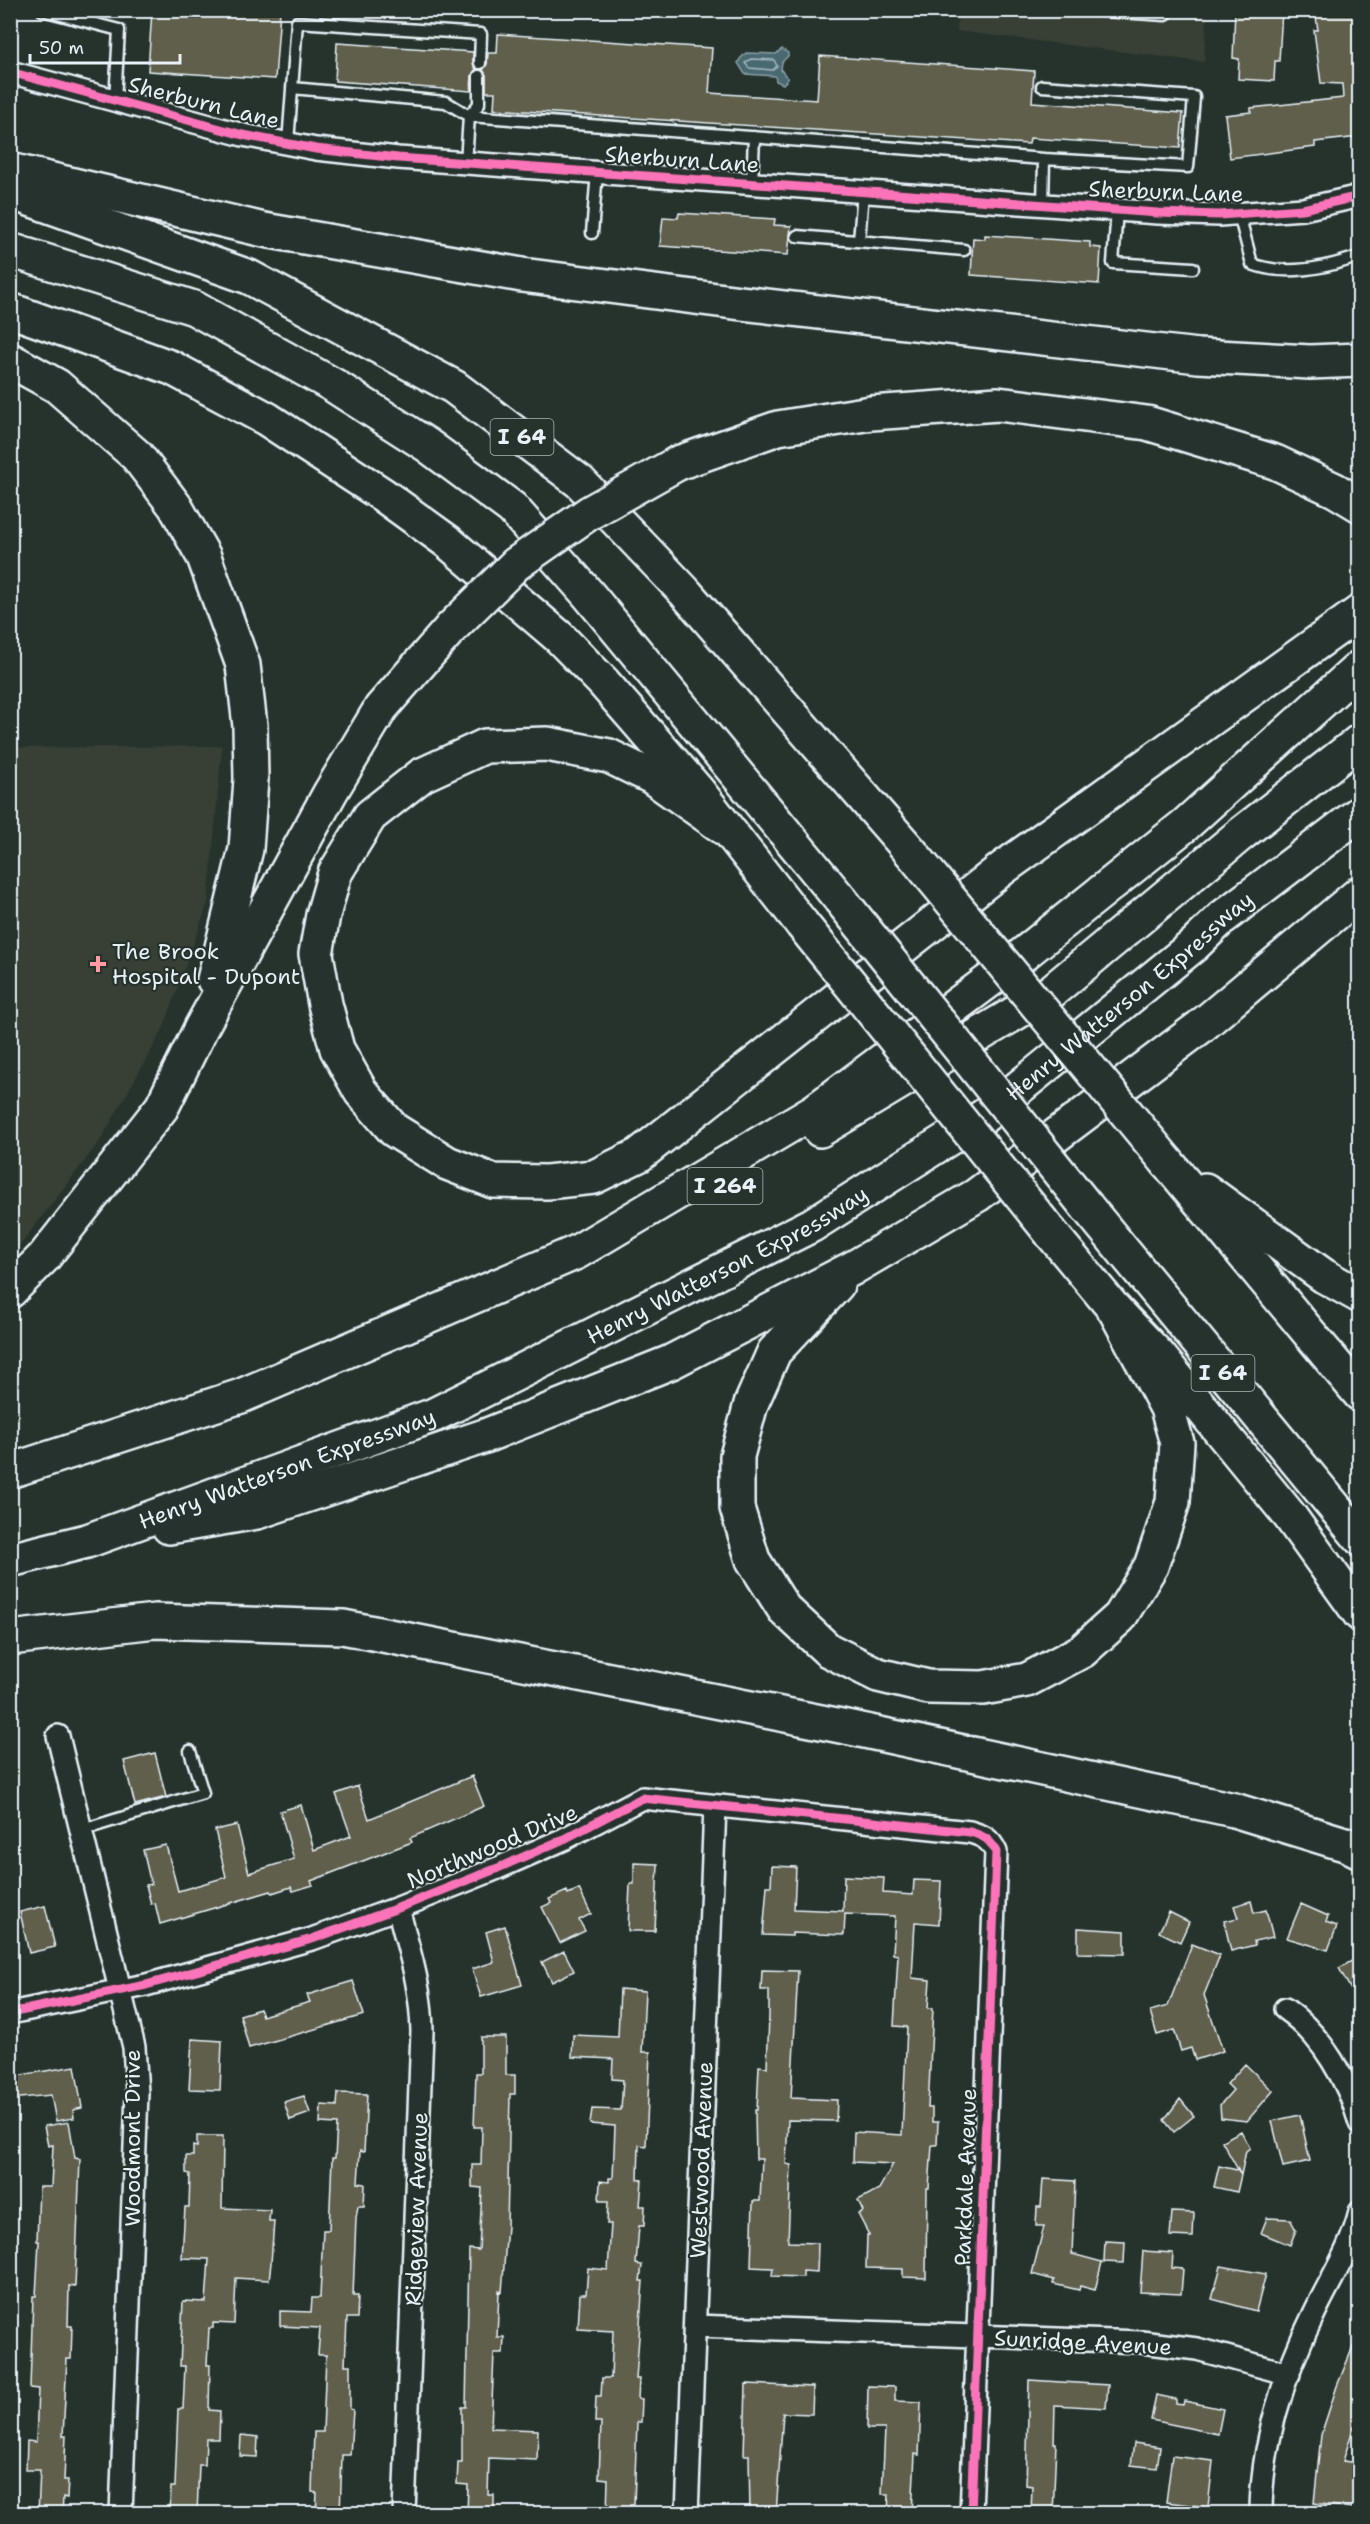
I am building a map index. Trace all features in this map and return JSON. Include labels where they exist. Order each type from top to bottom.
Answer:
[{"type":"highway","points":[[10,170],[264,230],[522,275],[729,302],[1198,356],[1310,362],[1359,360]]},
{"type":"highway","name":"I 64","points":[[10,192],[249,277],[454,387],[580,482],[684,591],[911,852],[1359,1394]]},
{"type":"highway","name":"I 64","points":[[10,250],[194,308],[343,391],[427,444],[512,508],[588,594],[840,899],[1087,1207],[1359,1539]]},
{"type":"highway","points":[[10,310],[172,368],[267,419],[383,495],[448,542],[559,637],[603,682],[697,790],[1051,1233],[1115,1310],[1159,1356],[1289,1515],[1359,1614]]},
{"type":"highway","points":[[10,360],[57,386],[138,456],[176,506],[204,557],[243,665],[250,726],[251,779],[246,849],[201,1028]]},
{"type":"highway","points":[[10,1291],[44,1257],[162,1107],[201,1028],[330,793],[381,708],[451,628],[516,564],[589,513],[678,463],[778,428],[871,413],[998,404],[1147,423],[1275,462],[1347,498]]},
{"type":"highway","points":[[727,830],[652,777],[609,756],[547,744],[485,746],[422,776],[370,816],[335,873],[323,915],[316,954],[325,1004],[337,1049],[361,1092],[394,1130],[447,1163],[493,1181],[547,1182],[594,1177],[639,1155],[1003,867],[1359,612]]},
{"type":"highway","points":[[10,1471],[241,1396],[577,1252],[816,1110],[1006,968],[1185,825],[1359,667]]},
{"type":"highway","name":"I 264","points":[[10,1486],[77,1470],[213,1426],[454,1328],[585,1263],[735,1181],[1052,991],[1241,834],[1359,741]]},
{"type":"highway","name":"Henry Watterson Expressway","points":[[10,1560],[87,1541],[435,1415],[812,1225],[984,1116],[1194,945],[1223,917],[1359,813]]},
{"type":"highway","points":[[87,1541],[257,1512],[485,1436],[671,1362],[853,1268],[977,1195],[1157,1060],[1359,893]]},
{"type":"highway","points":[[1290,951],[1359,918]]},
{"type":"highway","points":[[1167,1162],[1324,1276],[1359,1296]]},
{"type":"highway","points":[[853,1268],[774,1352],[751,1404],[737,1456],[737,1508],[753,1560],[784,1609],[828,1650],[878,1675],[928,1687],[983,1688],[1027,1680],[1082,1651],[1120,1617],[1151,1566],[1173,1502],[1177,1443],[1167,1408],[1115,1310]]},
{"type":"highway","points":[[10,1638],[155,1621],[343,1627],[851,1728],[1222,1808],[1348,1845],[1359,1851]]},
{"type":"street","name":"Sherburn Lane","points":[[10,72],[233,132],[288,143],[386,157],[1209,215],[1303,209],[1359,196]]},
{"type":"street","name":"Woodmont Drive","points":[[58,1736],[134,2047],[137,2093],[121,2514]]},
{"type":"street","name":"Northwood Drive","points":[[10,2013],[122,1991],[312,1939],[398,1908],[564,1839],[642,1798],[970,1832],[985,1836],[992,1843]]},
{"type":"street","name":"Westwood Avenue","points":[[687,2514],[715,1806]]},
{"type":"street","name":"Parkdale Avenue","points":[[971,2514],[996,1852],[992,1843]]},
{"type":"street","name":"Ridgeview Avenue","points":[[398,1908],[421,1999],[422,2031],[404,2514]]},
{"type":"street","points":[[1286,2009],[1314,2037],[1336,2066],[1348,2089],[1359,2123]]},
{"type":"street","points":[[1261,2514],[1267,2454],[1274,2419],[1288,2374],[1298,2346],[1347,2251],[1359,2212]]},
{"type":"street","name":"Sunridge Avenue","points":[[694,2325],[1141,2342],[1197,2349],[1288,2374]]},
{"type":"lane","points":[[42,10],[119,30],[115,100]]},
{"type":"lane","points":[[1089,10],[1166,13]]},
{"type":"lane","points":[[288,143],[297,22],[481,34],[480,63]]},
{"type":"lane","points":[[466,163],[469,116],[478,104],[479,76]]},
{"type":"lane","points":[[292,88],[446,102],[469,116],[1044,159],[1188,167],[1194,97],[1042,86]]},
{"type":"lane","points":[[752,184],[754,138]]},
{"type":"lane","points":[[1043,205],[1044,159]]},
{"type":"lane","points":[[592,233],[597,172]]},
{"type":"lane","points":[[859,241],[862,192]]},
{"type":"lane","points":[[1117,210],[1113,263],[1193,268]]},
{"type":"lane","points":[[1239,214],[1252,264],[1267,270],[1323,266],[1359,256]]},
{"type":"lane","points":[[797,236],[964,250]]},
{"type":"lane","points":[[82,1830],[204,1793],[190,1751]]},
{"type":"shaded area","points":[[958,11],[1207,11],[1204,62],[957,31]]},
{"type":"shaded area","name":"The Brook Hospital - Dupont","points":[[222,746],[208,902],[164,1027],[102,1138],[11,1257],[11,748]]},
{"type":"water","points":[[782,49],[788,53],[782,62],[781,70],[788,79],[783,84],[776,81],[775,76],[745,74],[738,63],[746,53],[776,54]]},
{"type":"building","points":[[152,10],[280,11],[275,79],[148,71]]},
{"type":"building","points":[[1235,10],[1282,10],[1279,61],[1275,61],[1274,81],[1238,79],[1239,59],[1233,58]]},
{"type":"building","points":[[1315,10],[1352,10],[1354,24],[1359,23],[1359,137],[1315,142],[1315,147],[1230,158],[1225,115],[1251,112],[1251,108],[1343,98],[1342,84],[1321,83],[1314,30],[1318,30]]},
{"type":"building","points":[[498,34],[712,48],[709,93],[817,100],[820,56],[1034,71],[1032,102],[1183,113],[1180,148],[1030,138],[1029,144],[494,109],[495,92],[486,92],[486,75],[483,70],[487,64],[488,53],[497,53]]},
{"type":"building","points":[[337,43],[473,52],[473,63],[476,69],[472,75],[471,91],[335,81]]},
{"type":"building","points":[[679,213],[775,219],[774,225],[791,226],[788,255],[660,246],[663,217],[678,218]]},
{"type":"building","points":[[985,235],[1090,242],[1090,247],[1101,248],[1099,284],[971,275],[973,238],[985,239]]},
{"type":"building","points":[[155,1753],[166,1797],[135,1805],[124,1761]]},
{"type":"building","points":[[472,1776],[484,1806],[410,1838],[412,1842],[311,1881],[313,1885],[293,1891],[291,1887],[272,1893],[271,1891],[160,1924],[155,1903],[151,1904],[146,1885],[151,1884],[143,1850],[166,1845],[178,1891],[226,1877],[215,1830],[237,1825],[249,1873],[294,1859],[280,1811],[301,1805],[314,1850],[351,1836],[336,1794],[358,1786],[369,1819]]},
{"type":"building","points":[[634,1863],[658,1864],[655,1931],[628,1931],[630,1884],[634,1884]]},
{"type":"building","points":[[772,1866],[796,1867],[794,1909],[843,1911],[844,1876],[884,1878],[883,1893],[913,1895],[914,1880],[941,1881],[939,1924],[915,1922],[912,1978],[930,1980],[928,2008],[933,2008],[928,2108],[932,2108],[932,2122],[938,2122],[937,2145],[932,2145],[929,2188],[927,2188],[926,2278],[903,2277],[903,2269],[866,2268],[867,2235],[869,2235],[858,2214],[863,2211],[858,2200],[879,2189],[893,2164],[853,2162],[854,2132],[902,2135],[907,2027],[894,2026],[898,1955],[893,1954],[895,1916],[845,1914],[844,1935],[792,1933],[792,1936],[763,1935],[767,1886],[771,1886]]},
{"type":"building","points":[[579,1889],[591,1914],[579,1920],[585,1931],[560,1943],[542,1907],[551,1903],[549,1899],[567,1891],[568,1894]]},
{"type":"building","points":[[1251,1901],[1254,1913],[1266,1910],[1273,1937],[1254,1941],[1255,1945],[1231,1951],[1224,1921],[1238,1918],[1234,1906]]},
{"type":"building","points":[[1301,1904],[1328,1916],[1326,1922],[1337,1926],[1328,1950],[1287,1938]]},
{"type":"building","points":[[45,1906],[55,1947],[29,1953],[20,1912]]},
{"type":"building","points":[[1169,1912],[1189,1922],[1180,1942],[1159,1932]]},
{"type":"building","points":[[505,1926],[522,1985],[481,1997],[472,1969],[494,1962],[486,1932]]},
{"type":"building","points":[[1078,1928],[1125,1931],[1125,1954],[1078,1953]]},
{"type":"building","points":[[1192,1944],[1220,1955],[1204,1995],[1223,2051],[1195,2060],[1191,2048],[1181,2051],[1174,2030],[1157,2035],[1150,2011],[1168,2006]]},
{"type":"building","points":[[564,1951],[574,1971],[552,1982],[542,1962]]},
{"type":"building","points":[[1359,1957],[1359,2004],[1339,1968]]},
{"type":"building","points":[[762,1970],[798,1971],[791,2098],[837,2100],[836,2121],[788,2120],[786,2164],[791,2165],[788,2242],[818,2243],[817,2272],[803,2271],[803,2277],[772,2276],[773,2268],[751,2267],[753,2201],[760,2201],[762,2159],[756,2159],[755,2110],[757,2110],[759,2066],[767,2067],[769,2016],[769,1990],[761,1990]]},
{"type":"building","points":[[353,1981],[364,2015],[249,2048],[240,2015],[260,2009],[262,2016],[310,2002],[307,1995]]},
{"type":"building","points":[[620,1989],[645,1991],[642,2052],[650,2052],[646,2146],[639,2145],[638,2179],[642,2180],[640,2206],[645,2206],[644,2226],[639,2226],[636,2264],[642,2265],[640,2281],[643,2281],[636,2379],[639,2379],[638,2399],[642,2399],[641,2422],[637,2422],[634,2505],[630,2505],[629,2514],[607,2514],[608,2479],[599,2478],[601,2422],[595,2422],[596,2396],[601,2396],[602,2378],[611,2378],[613,2331],[578,2329],[580,2294],[586,2294],[588,2268],[608,2270],[611,2224],[607,2224],[608,2201],[599,2201],[600,2181],[609,2182],[609,2178],[613,2178],[615,2126],[590,2124],[592,2109],[621,2110],[623,2080],[612,2079],[613,2059],[572,2057],[573,2035],[618,2037]]},
{"type":"building","points":[[481,2037],[506,2037],[506,2075],[515,2075],[515,2094],[510,2094],[507,2226],[502,2292],[499,2291],[497,2337],[504,2337],[503,2353],[494,2353],[491,2428],[538,2430],[537,2460],[489,2458],[488,2495],[494,2495],[494,2514],[467,2514],[468,2485],[457,2484],[458,2463],[462,2463],[462,2407],[466,2407],[469,2249],[479,2250],[482,2188],[472,2187],[472,2165],[481,2165],[482,2127],[474,2127],[476,2073],[481,2073]]},
{"type":"building","points":[[192,2039],[222,2041],[220,2090],[189,2089]]},
{"type":"building","points":[[1245,2064],[1273,2091],[1247,2121],[1221,2118],[1220,2105],[1233,2090],[1227,2084]]},
{"type":"building","points":[[75,2066],[82,2108],[73,2110],[74,2118],[56,2121],[51,2095],[10,2099],[10,2077]]},
{"type":"building","points":[[338,2093],[367,2094],[364,2152],[360,2151],[358,2183],[365,2184],[364,2206],[358,2206],[356,2218],[353,2296],[358,2296],[357,2318],[347,2318],[345,2365],[350,2365],[350,2409],[353,2410],[350,2455],[342,2455],[340,2514],[316,2514],[317,2493],[312,2492],[314,2432],[323,2432],[326,2355],[318,2355],[320,2328],[280,2326],[280,2311],[311,2312],[312,2298],[320,2298],[323,2230],[329,2230],[332,2158],[335,2158],[337,2124],[320,2123],[321,2105],[337,2106]]},
{"type":"building","points":[[304,2096],[310,2113],[290,2120],[284,2102]]},
{"type":"building","points":[[1180,2099],[1194,2116],[1174,2132],[1164,2120]]},
{"type":"building","points":[[1300,2115],[1310,2161],[1283,2167],[1272,2121]]},
{"type":"building","points":[[69,2122],[75,2158],[80,2159],[75,2287],[69,2286],[68,2326],[72,2326],[71,2359],[67,2359],[63,2436],[66,2436],[64,2480],[68,2480],[67,2498],[63,2497],[62,2514],[38,2514],[40,2470],[26,2470],[27,2441],[36,2442],[38,2389],[30,2388],[33,2296],[36,2296],[39,2241],[37,2241],[39,2187],[51,2187],[53,2145],[48,2146],[44,2126]]},
{"type":"building","points":[[1241,2131],[1250,2148],[1246,2151],[1241,2175],[1222,2141]]},
{"type":"building","points":[[197,2136],[223,2136],[222,2208],[270,2210],[269,2221],[274,2221],[271,2263],[269,2280],[236,2278],[234,2324],[213,2323],[213,2328],[209,2328],[207,2365],[210,2365],[209,2410],[220,2411],[219,2439],[206,2439],[205,2465],[199,2465],[197,2514],[170,2514],[171,2487],[175,2487],[178,2409],[183,2409],[185,2366],[180,2366],[183,2301],[206,2302],[209,2259],[182,2258],[185,2207],[189,2207],[190,2174],[186,2173],[186,2156],[193,2156],[193,2146],[197,2147]]},
{"type":"building","points":[[1219,2166],[1237,2170],[1241,2175],[1237,2192],[1214,2187]]},
{"type":"building","points":[[1043,2179],[1075,2181],[1072,2254],[1102,2262],[1095,2290],[1080,2286],[1079,2290],[1053,2284],[1054,2280],[1032,2274],[1044,2226],[1036,2226],[1037,2207],[1041,2207]]},
{"type":"building","points":[[1172,2212],[1194,2213],[1193,2237],[1170,2236]]},
{"type":"building","points":[[1267,2218],[1290,2219],[1296,2230],[1290,2245],[1261,2233]]},
{"type":"building","points":[[1105,2241],[1125,2242],[1124,2263],[1104,2262]]},
{"type":"building","points":[[1143,2251],[1173,2253],[1172,2268],[1183,2269],[1181,2294],[1140,2292]]},
{"type":"building","points":[[1221,2266],[1266,2274],[1256,2311],[1212,2299]]},
{"type":"building","points":[[1359,2332],[1359,2428],[1354,2426],[1343,2461],[1359,2463],[1359,2509],[1314,2503],[1321,2435],[1337,2386]]},
{"type":"building","points":[[1029,2380],[1108,2385],[1106,2408],[1055,2405],[1053,2514],[1031,2514],[1032,2486],[1026,2485]]},
{"type":"building","points":[[746,2384],[813,2387],[812,2414],[783,2413],[776,2514],[750,2514],[749,2455],[744,2455]]},
{"type":"building","points":[[868,2386],[895,2387],[895,2401],[921,2402],[919,2455],[915,2454],[912,2514],[888,2514],[889,2494],[882,2494],[885,2429],[867,2429]]},
{"type":"building","points":[[1156,2395],[1176,2399],[1176,2404],[1183,2405],[1184,2401],[1223,2409],[1218,2434],[1151,2420]]},
{"type":"building","points":[[241,2435],[258,2437],[257,2457],[240,2456]]},
{"type":"building","points":[[1134,2443],[1160,2447],[1157,2468],[1131,2465]]},
{"type":"building","points":[[1172,2456],[1213,2461],[1208,2507],[1166,2502]]},
{"type":"cycle path","points":[[10,72],[243,135],[316,149],[398,158],[1158,213],[1219,215],[1303,209],[1360,196]]},
{"type":"cycle path","points":[[10,2013],[146,1985],[312,1939],[498,1868],[564,1839],[642,1798],[970,1832],[983,1837],[989,1841],[996,1852],[971,2514]]},
{"type":"place","name":"The Brook Hospital - Dupont","points":[[98,964]]}]
